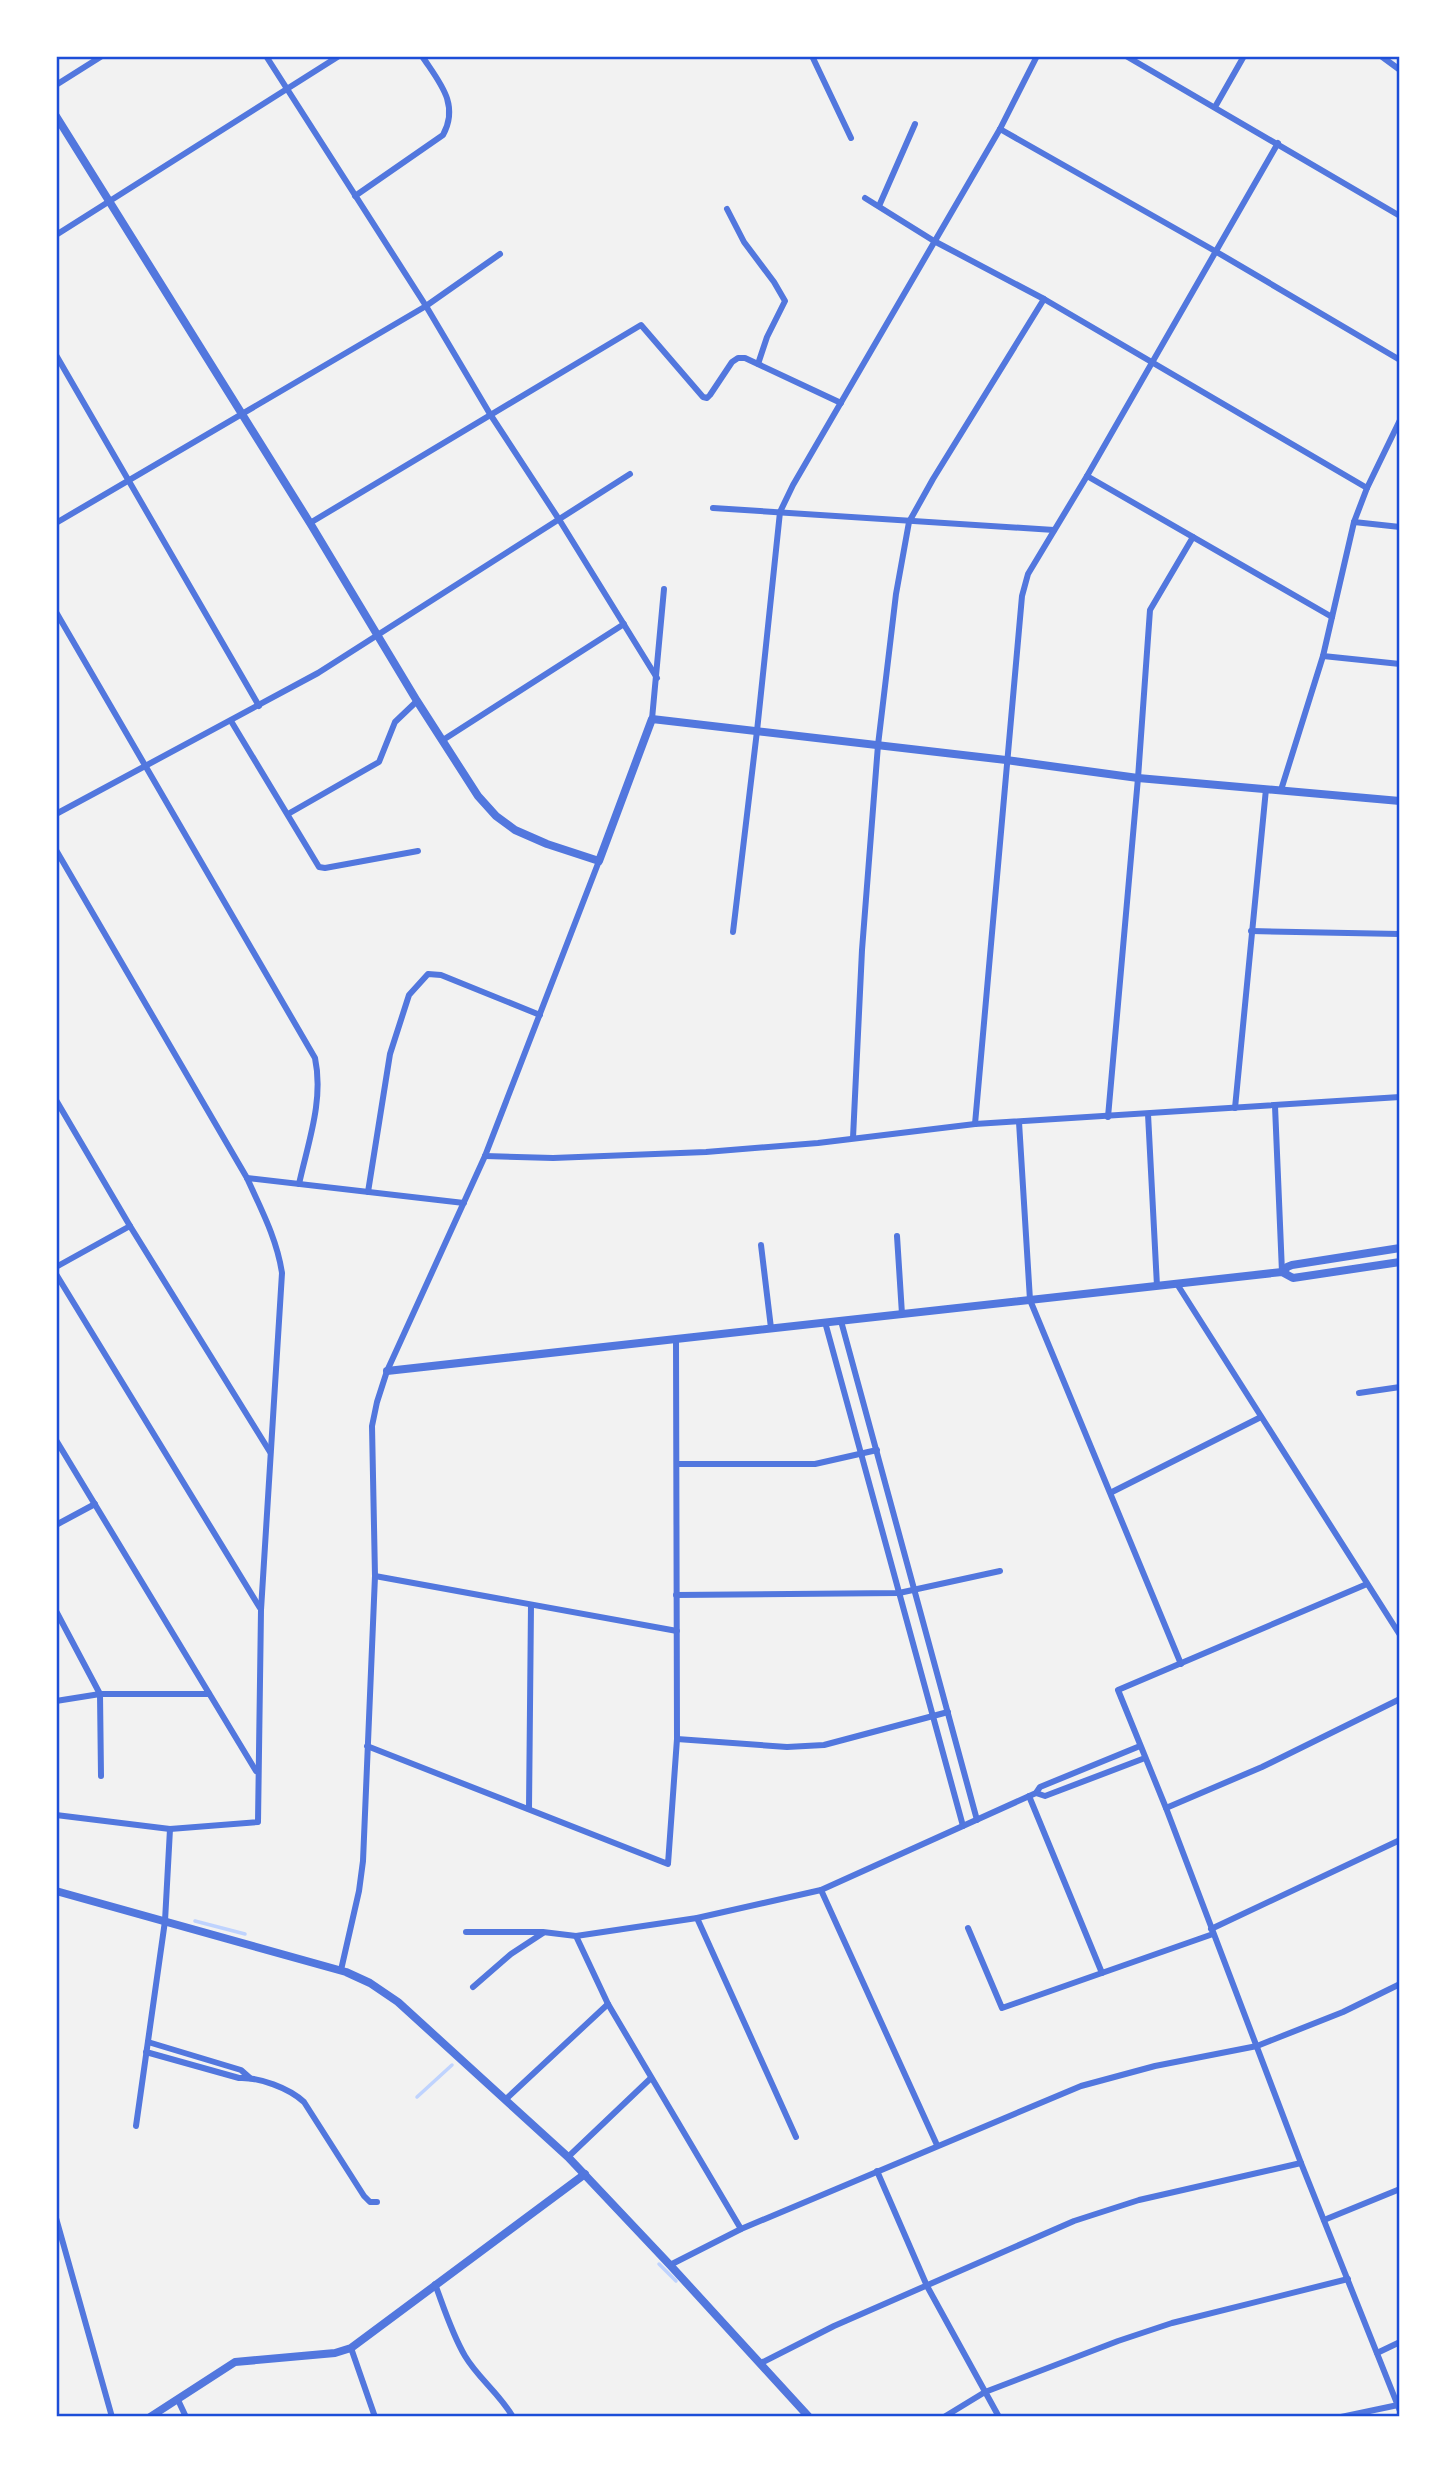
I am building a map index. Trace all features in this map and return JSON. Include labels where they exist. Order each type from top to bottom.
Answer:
[{"type":"street","points":[[56,85],[103,56]]},
{"type":"street","points":[[266,56],[426,306],[490,414],[657,678]]},
{"type":"street","points":[[56,235],[339,56]]},
{"type":"street","points":[[355,196],[443,135],[450,122],[449,104],[422,56]]},
{"type":"street","points":[[812,56],[851,138]]},
{"type":"street","points":[[733,932],[780,512],[793,485],[1000,129],[1037,56]]},
{"type":"street","points":[[1126,56],[1400,216]]},
{"type":"street","points":[[1215,107],[1244,56]]},
{"type":"street","points":[[1381,56],[1400,70]]},
{"type":"street","points":[[56,116],[478,796],[496,816],[515,830],[599,861]]},
{"type":"street","points":[[879,206],[915,124]]},
{"type":"street","points":[[1000,129],[1400,360]]},
{"type":"street","points":[[975,1124],[1006,760],[1022,596],[1028,574],[1278,143]]},
{"type":"street","points":[[865,198],[934,241],[1044,299],[1367,488]]},
{"type":"street","points":[[727,209],[744,242],[785,301],[767,337],[758,364]]},
{"type":"street","points":[[56,523],[426,306],[500,254]]},
{"type":"street","points":[[853,1138],[862,950],[878,745],[897,583],[909,522],[1044,299]]},
{"type":"street","points":[[310,523],[641,325],[703,397],[710,396],[732,362],[738,358],[758,364],[841,403]]},
{"type":"street","points":[[56,355],[259,706]]},
{"type":"street","points":[[1281,790],[1323,656],[1354,522],[1367,488],[1400,420]]},
{"type":"street","points":[[56,814],[318,673],[630,474]]},
{"type":"street","points":[[1087,476],[1332,617]]},
{"type":"street","points":[[713,508],[1054,530]]},
{"type":"street","points":[[1354,522],[1400,527]]},
{"type":"street","points":[[1108,1117],[1150,610],[1193,537]]},
{"type":"street","points":[[341,1970],[363,1861],[375,1576],[372,1426],[387,1371],[485,1156],[652,719],[664,589]]},
{"type":"street","points":[[56,612],[315,1058],[319,1075],[318,1098],[299,1184]]},
{"type":"street","points":[[443,740],[624,624]]},
{"type":"street","points":[[1323,656],[1400,664]]},
{"type":"street","points":[[288,814],[379,762],[396,722],[417,701]]},
{"type":"street","points":[[652,719],[1138,778],[1400,801]]},
{"type":"street","points":[[231,721],[319,867],[326,868],[418,851]]},
{"type":"street","points":[[1235,1108],[1266,789]]},
{"type":"street","points":[[56,850],[247,1178],[279,1253],[282,1273],[261,1609],[258,1822],[170,1829],[56,1815]]},
{"type":"street","points":[[1251,932],[1400,934]]},
{"type":"street","points":[[368,1192],[390,1054],[404,1006],[419,982],[428,974],[440,975],[540,1015]]},
{"type":"street","points":[[485,1156],[554,1157],[706,1152],[818,1143],[975,1124],[1400,1097]]},
{"type":"street","points":[[56,1100],[130,1226],[271,1454]]},
{"type":"street","points":[[1275,1106],[1283,1272]]},
{"type":"street","points":[[1148,1114],[1157,1286]]},
{"type":"street","points":[[1019,1122],[1030,1300],[1112,1492],[1181,1664]]},
{"type":"street","points":[[247,1178],[464,1203]]},
{"type":"street","points":[[56,1267],[130,1226]]},
{"type":"street","points":[[897,1236],[902,1314]]},
{"type":"street","points":[[761,1245],[771,1328]]},
{"type":"street","points":[[1283,1272],[1292,1265],[1400,1248]]},
{"type":"street","points":[[387,1371],[1283,1272],[1293,1278],[1400,1262]]},
{"type":"street","points":[[56,1274],[261,1609]]},
{"type":"street","points":[[1177,1284],[1399,1632]]},
{"type":"street","points":[[841,1321],[977,1820]]},
{"type":"street","points":[[825,1322],[963,1826]]},
{"type":"street","points":[[367,1746],[668,1864],[677,1740],[676,1339]]},
{"type":"street","points":[[1359,1393],[1400,1387]]},
{"type":"street","points":[[1112,1492],[1261,1417]]},
{"type":"street","points":[[56,1440],[257,1774]]},
{"type":"street","points":[[677,1464],[815,1464],[877,1450]]},
{"type":"street","points":[[56,1525],[95,1504]]},
{"type":"street","points":[[676,1595],[899,1593],[1000,1571]]},
{"type":"street","points":[[375,1576],[677,1631]]},
{"type":"street","points":[[1341,2417],[1399,2408],[1118,1690],[1367,1584]]},
{"type":"street","points":[[529,1809],[531,1605]]},
{"type":"street","points":[[56,1611],[100,1694],[101,1776]]},
{"type":"street","points":[[56,1701],[100,1694],[209,1694]]},
{"type":"street","points":[[1166,1808],[1262,1767],[1400,1699]]},
{"type":"street","points":[[677,1740],[787,1747],[824,1745],[947,1712]]},
{"type":"street","points":[[466,1932],[543,1932],[576,1936],[697,1919],[821,1890],[1033,1795],[1040,1787],[1140,1746]]},
{"type":"street","points":[[1033,1795],[1045,1796],[1145,1758]]},
{"type":"street","points":[[1033,1795],[1101,1973]]},
{"type":"street","points":[[136,2126],[165,1921],[170,1829]]},
{"type":"street","points":[[968,1928],[1002,2008],[1212,1931],[1400,1840]]},
{"type":"street","points":[[821,1890],[937,2145]]},
{"type":"street","points":[[56,1891],[341,1970],[370,1983],[398,2002],[585,2174],[809,2417]]},
{"type":"street","points":[[697,1919],[796,2137]]},
{"type":"street","points":[[472,1987],[510,1954],[543,1932]]},
{"type":"street","points":[[576,1936],[608,2004],[741,2229]]},
{"type":"street","points":[[670,2265],[741,2229],[1081,2086],[1155,2066],[1257,2046],[1343,2012],[1400,1984]]},
{"type":"street","points":[[505,2100],[608,2004]]},
{"type":"street","points":[[148,2042],[241,2070],[250,2078]]},
{"type":"street","points":[[146,2052],[239,2078],[250,2078],[296,2095],[364,2196],[370,2202],[377,2202]]},
{"type":"street","points":[[568,2157],[651,2078]]},
{"type":"street","points":[[761,2363],[834,2326],[1074,2221],[1139,2200],[1301,2163]]},
{"type":"street","points":[[877,2171],[927,2286],[999,2417]]},
{"type":"street","points":[[150,2417],[235,2362],[335,2353],[351,2348],[585,2174]]},
{"type":"street","points":[[1324,2220],[1400,2189]]},
{"type":"street","points":[[56,2218],[111,2417]]},
{"type":"street","points":[[944,2417],[985,2392],[1118,2341],[1172,2323],[1348,2279]]},
{"type":"street","points":[[435,2284],[464,2355],[475,2371],[502,2399],[513,2417]]},
{"type":"street","points":[[1377,2353],[1400,2342]]},
{"type":"street","points":[[351,2348],[375,2417]]},
{"type":"street","points":[[178,2399],[186,2417]]},
{"type":"waterway","points":[[195,1921],[245,1934]]},
{"type":"waterway","points":[[417,2097],[452,2065]]},
{"type":"waterway","points":[[659,2264],[676,2281]]}]
